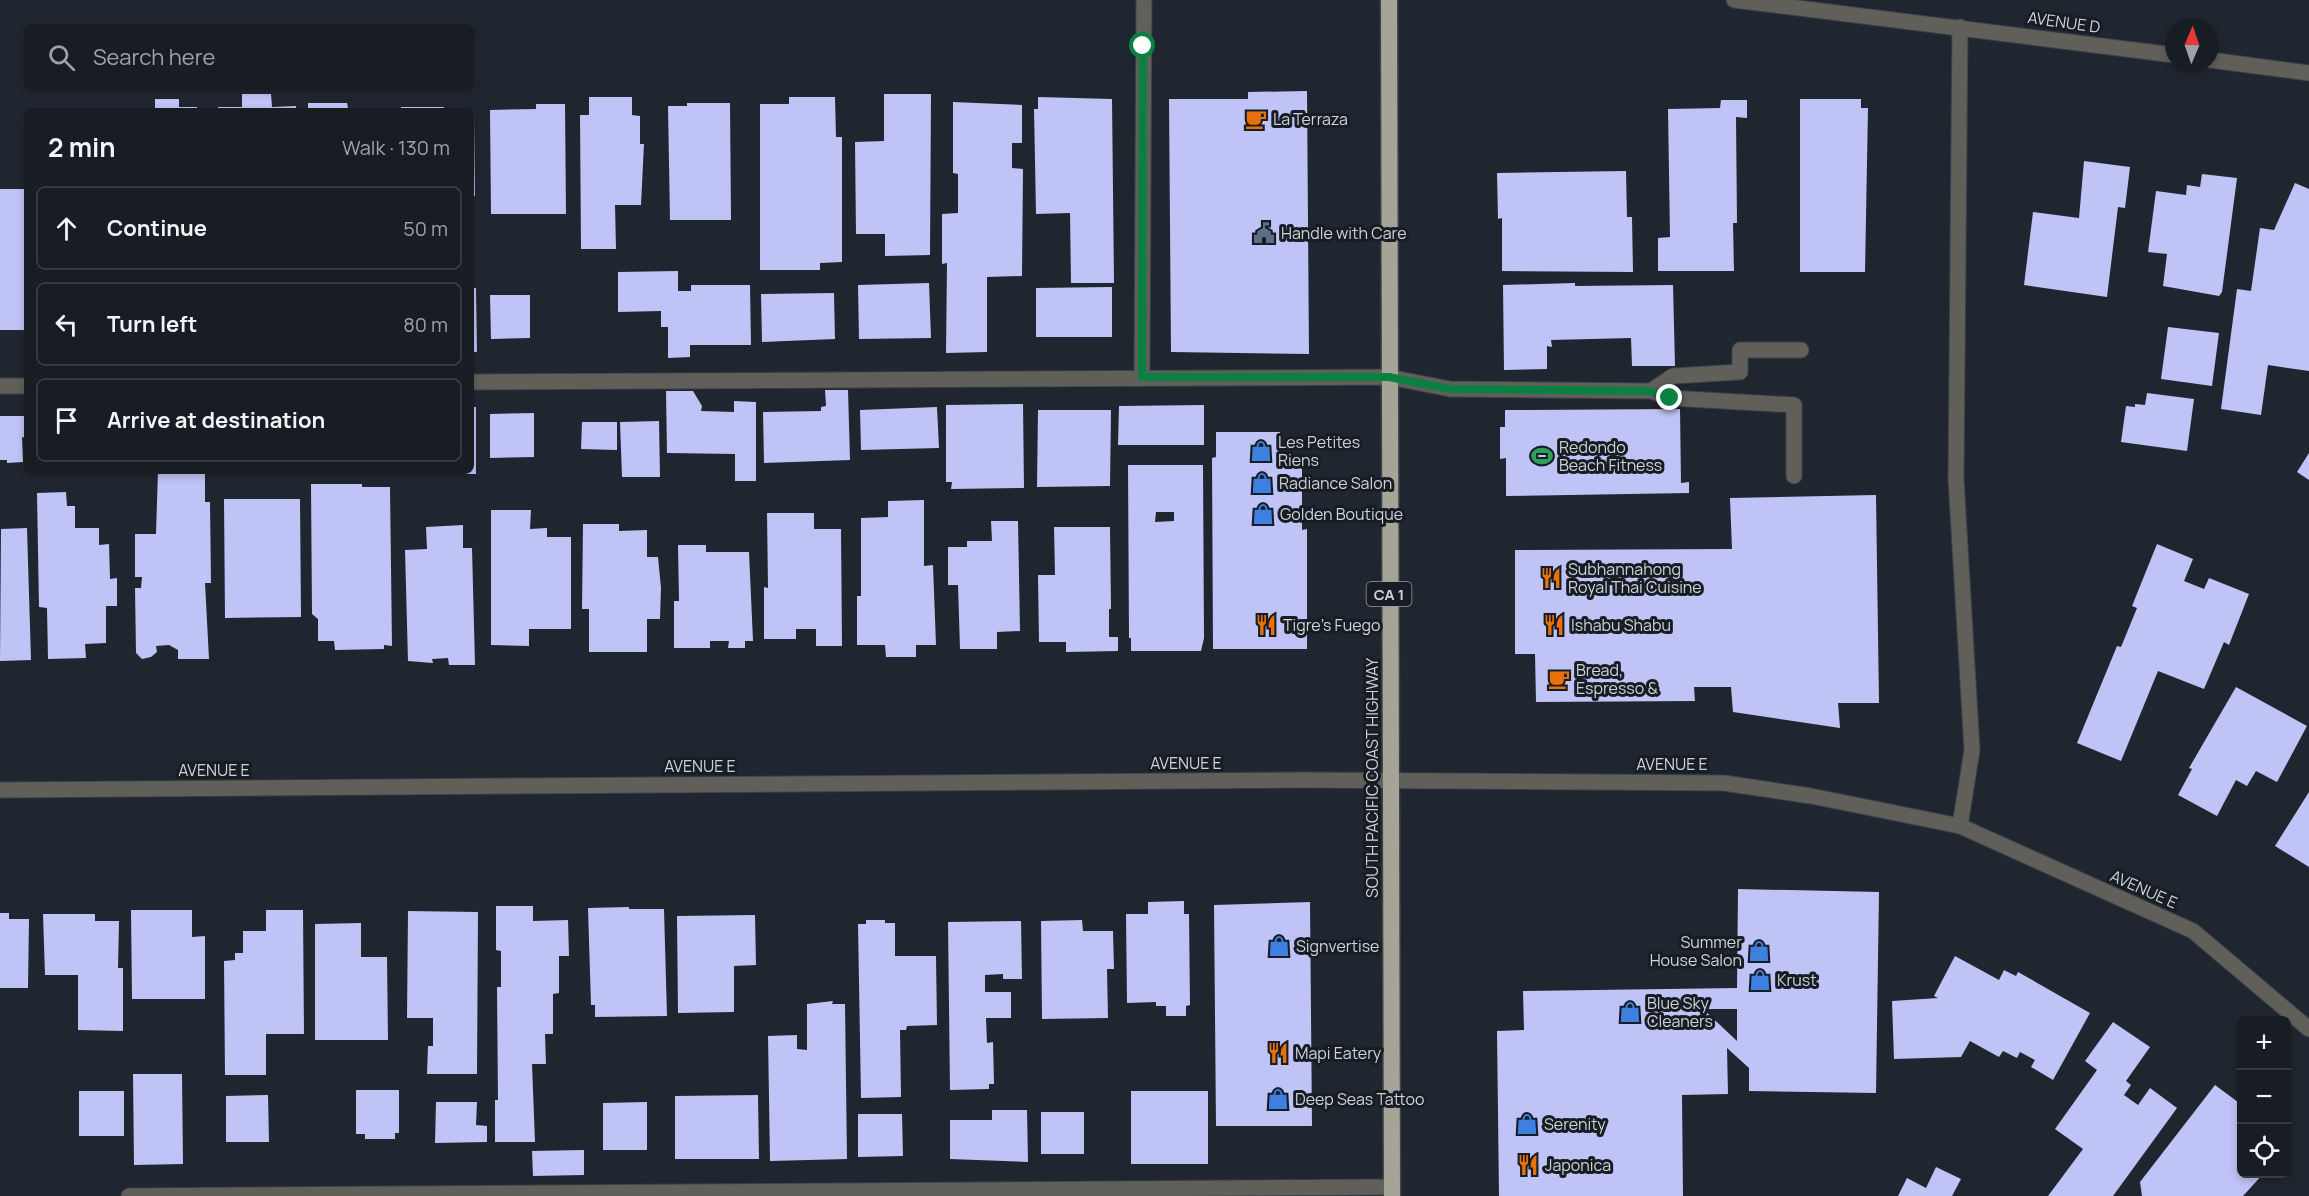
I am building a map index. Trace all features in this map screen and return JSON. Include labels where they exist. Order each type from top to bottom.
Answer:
[{"type":"highway","name":"SOUTH PACIFIC COAST HIGHWAY","points":[[1389,0],[1392,1192]]},
{"type":"street","points":[[1142,377],[1144,0]]},
{"type":"street","name":"AVENUE D","points":[[1734,0],[2165,54]]},
{"type":"street","points":[[1960,27],[1956,479],[1972,750],[1960,826]]},
{"type":"street","points":[[2219,61],[2309,73]]},
{"type":"street","points":[[1651,391],[1673,376],[1740,372],[1740,350],[1801,350]]},
{"type":"street","points":[[474,382],[1389,377],[1450,389],[1651,391],[1670,398],[1794,405],[1794,476]]},
{"type":"street","points":[[0,386],[24,386]]},
{"type":"street","name":"AVENUE E","points":[[0,790],[1390,781],[1724,783],[1811,796],[1960,826],[2193,931],[2309,1029]]},
{"type":"street","points":[[129,1196],[1392,1192]]},
{"type":"building","points":[[1307,91],[1309,354],[1171,352],[1169,99],[1248,99],[1248,92]]},
{"type":"building","points":[[242,94],[271,94],[272,107],[296,106],[296,108],[218,108],[242,107]]},
{"type":"building","points":[[884,94],[931,94],[930,255],[885,256],[885,234],[856,234],[855,142],[884,141]]},
{"type":"building","points":[[589,97],[632,97],[632,115],[640,116],[640,144],[644,144],[641,205],[615,205],[616,249],[581,249],[580,115],[589,115]]},
{"type":"building","points":[[789,97],[835,97],[836,137],[842,137],[842,262],[820,263],[820,270],[760,270],[760,104],[789,104]]},
{"type":"building","points":[[1038,97],[1112,99],[1114,283],[1071,283],[1070,213],[1036,214],[1034,109],[1038,109]]},
{"type":"building","points":[[155,99],[179,99],[179,107],[197,107],[197,108],[155,108]]},
{"type":"building","points":[[1800,99],[1861,99],[1861,108],[1868,108],[1865,272],[1800,272]]},
{"type":"building","points":[[1721,100],[1747,100],[1747,118],[1736,117],[1737,223],[1733,223],[1734,271],[1658,271],[1658,238],[1670,237],[1668,109],[1720,108]]},
{"type":"building","points":[[953,102],[1022,105],[1022,143],[1012,143],[1012,168],[1023,169],[1022,276],[987,277],[987,352],[946,353],[947,263],[942,264],[942,214],[958,213],[958,174],[953,173]]},
{"type":"building","points":[[308,103],[347,103],[348,108],[308,108]]},
{"type":"building","points":[[687,103],[730,103],[731,220],[670,220],[668,106],[687,106]]},
{"type":"building","points":[[536,104],[565,104],[566,214],[491,214],[490,110],[536,109]]},
{"type":"building","points":[[401,107],[444,107],[444,108]]},
{"type":"building","points":[[474,115],[475,196],[474,196]]},
{"type":"building","points":[[2084,161],[2130,167],[2125,208],[2118,207],[2107,297],[2024,285],[2033,212],[2079,218]]},
{"type":"building","points":[[1626,171],[1627,217],[1632,217],[1633,272],[1502,271],[1502,218],[1498,219],[1497,173]]},
{"type":"building","points":[[2202,174],[2237,178],[2222,292],[2219,296],[2163,286],[2167,254],[2148,252],[2156,191],[2186,195],[2187,185],[2200,187]]},
{"type":"building","points":[[2295,183],[2309,189],[2309,371],[2268,365],[2261,415],[2221,409],[2237,289],[2251,291],[2260,228],[2274,230]]},
{"type":"building","points":[[0,189],[24,189],[24,330],[0,330]]},
{"type":"building","points":[[678,271],[678,291],[691,291],[691,285],[750,285],[751,345],[690,345],[690,357],[668,358],[668,327],[661,327],[661,311],[618,312],[618,272]]},
{"type":"building","points":[[929,283],[931,338],[859,339],[858,285]]},
{"type":"building","points":[[1575,283],[1575,286],[1673,285],[1675,366],[1632,366],[1631,338],[1551,340],[1552,347],[1547,346],[1547,369],[1504,370],[1503,285]]},
{"type":"building","points":[[1112,287],[1112,337],[1036,337],[1036,288]]},
{"type":"building","points":[[474,288],[476,288],[477,352],[474,352]]},
{"type":"building","points":[[834,293],[835,339],[762,342],[761,294]]},
{"type":"building","points":[[490,295],[530,295],[530,338],[491,339]]},
{"type":"building","points":[[2168,327],[2219,333],[2212,386],[2161,379]]},
{"type":"building","points":[[825,390],[848,390],[850,460],[764,463],[763,412],[821,411],[821,407],[826,406]]},
{"type":"building","points":[[666,391],[693,391],[702,406],[701,411],[734,412],[734,401],[756,402],[756,481],[735,481],[735,454],[667,453]]},
{"type":"building","points":[[2147,393],[2194,399],[2187,451],[2121,442],[2126,406],[2145,405]]},
{"type":"building","points":[[1023,404],[1024,488],[951,489],[952,482],[946,482],[946,405]]},
{"type":"building","points":[[1204,405],[1204,445],[1118,445],[1119,406]]},
{"type":"building","points":[[474,407],[476,407],[476,474],[474,474]]},
{"type":"building","points":[[937,407],[939,448],[861,450],[860,410]]},
{"type":"building","points":[[1680,409],[1681,483],[1689,482],[1689,493],[1506,496],[1506,458],[1500,459],[1500,427],[1505,427],[1505,410]]},
{"type":"building","points":[[1038,410],[1111,410],[1110,486],[1037,487]]},
{"type":"building","points":[[534,413],[534,457],[490,458],[490,414]]},
{"type":"building","points":[[0,416],[24,416],[23,462],[7,463],[7,460],[0,460]]},
{"type":"building","points":[[659,421],[660,477],[622,477],[620,422]]},
{"type":"building","points":[[582,422],[617,422],[617,450],[581,449]]},
{"type":"building","points":[[1216,432],[1280,432],[1281,458],[1302,458],[1302,530],[1307,529],[1307,649],[1213,649],[1212,458],[1216,457]]},
{"type":"building","points":[[2309,453],[2309,480],[2297,472]]},
{"type":"building","points":[[1128,465],[1203,465],[1204,638],[1201,651],[1131,651],[1131,638],[1129,638]],"holes":[[[1156,512],[1174,512],[1174,521],[1155,522]]]},
{"type":"building","points":[[158,474],[205,474],[205,502],[210,502],[211,583],[205,583],[209,659],[178,659],[178,650],[169,645],[156,646],[157,652],[151,657],[142,659],[136,653],[135,588],[141,588],[142,577],[135,577],[135,534],[156,534]]},
{"type":"building","points":[[311,484],[362,484],[362,487],[390,487],[392,646],[384,645],[384,649],[335,650],[334,641],[318,641],[318,619],[312,614]]},
{"type":"building","points":[[66,492],[67,506],[75,506],[75,528],[99,528],[99,545],[109,544],[110,579],[117,578],[117,606],[106,606],[106,643],[85,644],[86,658],[48,659],[47,608],[39,607],[37,493]]},
{"type":"building","points":[[1876,495],[1879,703],[1838,703],[1840,728],[1733,712],[1731,687],[1694,687],[1695,701],[1536,702],[1535,654],[1515,654],[1515,550],[1732,549],[1730,498]]},
{"type":"building","points":[[224,499],[300,499],[301,617],[225,618]]},
{"type":"building","points":[[924,500],[924,566],[933,565],[936,645],[916,645],[916,657],[886,657],[885,645],[857,645],[857,596],[861,596],[861,518],[888,517],[888,501]]},
{"type":"building","points":[[491,510],[531,510],[530,529],[547,528],[547,537],[571,537],[571,629],[529,629],[529,646],[491,645]]},
{"type":"building","points":[[767,513],[814,513],[814,529],[841,529],[842,646],[816,646],[816,629],[796,629],[796,639],[764,639],[764,587],[768,588]]},
{"type":"building","points":[[991,521],[1018,521],[1020,631],[997,632],[997,649],[960,649],[958,585],[948,585],[948,547],[967,547],[967,541],[992,541]]},
{"type":"building","points":[[583,524],[619,524],[619,531],[647,530],[647,557],[658,557],[661,588],[660,619],[647,619],[647,652],[589,652],[589,609],[582,609]]},
{"type":"building","points":[[463,525],[463,548],[472,548],[475,665],[449,665],[448,658],[432,659],[433,663],[408,661],[405,550],[427,549],[426,527]]},
{"type":"building","points":[[1054,527],[1110,527],[1109,637],[1118,637],[1118,651],[1066,652],[1066,642],[1039,642],[1038,575],[1055,575]]},
{"type":"building","points":[[27,528],[31,660],[0,661],[1,529]]},
{"type":"building","points":[[2157,544],[2193,559],[2184,581],[2204,589],[2209,578],[2249,594],[2229,645],[2224,642],[2204,689],[2158,671],[2121,761],[2077,743],[2117,646],[2121,647],[2137,608],[2132,606]]},
{"type":"building","points":[[678,545],[706,545],[706,552],[749,552],[753,641],[745,641],[745,648],[728,648],[729,641],[710,641],[710,648],[674,648],[674,601],[679,601]]},
{"type":"building","points":[[2236,687],[2307,726],[2277,782],[2256,771],[2247,786],[2236,780],[2217,816],[2178,795],[2192,769],[2189,768]]},
{"type":"building","points":[[2309,792],[2309,867],[2275,846]]},
{"type":"building","points":[[1738,889],[1879,892],[1876,1093],[1749,1091],[1749,1068],[1727,1048],[1728,1094],[1682,1095],[1683,1196],[1499,1196],[1497,1031],[1524,1030],[1523,991],[1737,988]],"holes":[[[1703,1009],[1737,1009],[1737,1041]]]},
{"type":"building","points":[[1184,901],[1184,914],[1189,914],[1190,1005],[1186,1006],[1186,1016],[1166,1016],[1166,1006],[1156,1006],[1156,1002],[1127,1003],[1126,914],[1148,914],[1148,902]]},
{"type":"building","points":[[1310,902],[1312,1126],[1216,1126],[1214,905]]},
{"type":"building","points":[[496,906],[533,906],[533,921],[568,920],[569,956],[559,956],[559,993],[553,994],[553,1034],[545,1034],[546,1064],[532,1064],[535,1142],[495,1142],[495,1100],[498,1100],[497,987],[501,987],[501,951],[496,950]]},
{"type":"building","points":[[629,907],[629,909],[664,909],[667,1016],[595,1017],[595,1005],[591,1005],[588,908]]},
{"type":"building","points":[[131,910],[192,910],[192,937],[205,936],[205,999],[132,999]]},
{"type":"building","points":[[266,910],[303,910],[304,1034],[266,1034],[266,1075],[225,1075],[224,961],[235,960],[235,953],[243,953],[243,931],[266,931]]},
{"type":"building","points":[[408,911],[478,912],[477,1074],[427,1074],[428,1046],[433,1046],[433,1018],[407,1018]]},
{"type":"building","points":[[0,913],[9,913],[9,919],[29,919],[28,988],[0,988]]},
{"type":"building","points":[[43,914],[95,914],[95,921],[119,921],[118,968],[123,968],[123,1031],[78,1030],[78,975],[45,975]]},
{"type":"building","points":[[755,915],[756,965],[734,966],[734,1012],[678,1013],[677,916]]},
{"type":"building","points":[[866,920],[885,920],[885,923],[895,923],[895,956],[936,956],[937,1025],[907,1026],[906,1030],[900,1030],[901,1097],[861,1098],[858,924],[866,924]]},
{"type":"building","points":[[1082,920],[1083,931],[1113,931],[1114,969],[1107,969],[1108,1018],[1042,1019],[1041,921]]},
{"type":"building","points":[[1021,921],[1022,979],[1003,979],[1003,974],[985,975],[985,992],[1011,992],[1011,1018],[986,1018],[987,1043],[993,1042],[994,1084],[989,1084],[989,1089],[950,1090],[948,922]]},
{"type":"building","points":[[361,923],[361,957],[387,957],[388,1040],[315,1040],[315,924]]},
{"type":"building","points":[[1955,956],[1999,980],[2004,970],[2016,976],[2018,972],[2090,1013],[2053,1080],[2031,1067],[2035,1060],[2020,1052],[2017,1058],[2003,1051],[1999,1057],[1970,1041],[1961,1057],[1894,1059],[1892,1001],[1938,998],[1934,996]]},
{"type":"building","points":[[833,1001],[832,1004],[845,1004],[847,1159],[770,1161],[768,1036],[797,1035],[797,1049],[807,1050],[807,1004]]},
{"type":"building","points":[[2113,1022],[2150,1047],[2126,1081],[2131,1085],[2124,1095],[2138,1105],[2150,1088],[2177,1108],[2113,1196],[2048,1196],[2083,1149],[2055,1129],[2097,1070],[2085,1061]]},
{"type":"building","points":[[133,1074],[182,1074],[183,1164],[134,1165]]},
{"type":"building","points":[[2215,1085],[2237,1101],[2237,1178],[2259,1178],[2243,1196],[2142,1196],[2140,1182]]},
{"type":"building","points":[[356,1090],[399,1090],[399,1133],[395,1133],[395,1139],[365,1139],[365,1134],[356,1134]]},
{"type":"building","points":[[79,1091],[124,1091],[124,1136],[79,1136]]},
{"type":"building","points":[[1131,1091],[1208,1091],[1208,1164],[1131,1164]]},
{"type":"building","points":[[268,1095],[269,1142],[226,1142],[226,1096]]},
{"type":"building","points":[[758,1095],[759,1159],[675,1159],[675,1096]]},
{"type":"building","points":[[436,1102],[477,1102],[476,1125],[487,1126],[487,1142],[435,1143]]},
{"type":"building","points":[[647,1102],[647,1150],[603,1150],[603,1103]]},
{"type":"building","points":[[992,1110],[1027,1110],[1028,1162],[950,1159],[950,1120],[992,1120]]},
{"type":"building","points":[[1041,1112],[1084,1112],[1084,1154],[1041,1154]]},
{"type":"building","points":[[858,1114],[902,1114],[903,1156],[858,1157]]},
{"type":"building","points":[[584,1150],[584,1175],[533,1176],[532,1151]]},
{"type":"building","points":[[1936,1167],[1961,1179],[1952,1196],[1898,1196],[1907,1178],[1926,1188]]},
{"type":"place","name":"La Terraza","points":[[1256,119]]},
{"type":"place","name":"Handle with Care","points":[[1264,233]]},
{"type":"place","name":"Les Petites Riens","points":[[1261,451]]},
{"type":"place","name":"Redondo Beach Fitness","points":[[1542,456]]},
{"type":"place","name":"Radiance Salon","points":[[1262,483]]},
{"type":"place","name":"Golden Boutique","points":[[1263,514]]},
{"type":"place","name":"Subhannahong Royal Thai Cuisine","points":[[1551,578]]},
{"type":"place","name":"Tigre's Fuego","points":[[1266,625]]},
{"type":"place","name":"Ishabu Shabu","points":[[1554,625]]},
{"type":"place","name":"Bread, Espresso &","points":[[1559,679]]},
{"type":"place","name":"Signvertise","points":[[1279,946]]},
{"type":"place","name":"Summer House Salon","points":[[1759,951]]},
{"type":"place","name":"Krust","points":[[1760,980]]},
{"type":"place","name":"Blue Sky Cleaners","points":[[1630,1012]]},
{"type":"place","name":"Mapi Eatery","points":[[1278,1053]]},
{"type":"place","name":"Deep Seas Tattoo","points":[[1278,1099]]},
{"type":"place","name":"Serenity","points":[[1527,1124]]},
{"type":"place","name":"Japonica","points":[[1528,1165]]},
{"type":"route","points":[[1143,46],[1142,377],[1389,377],[1450,389],[1651,391],[1670,398]]}]
